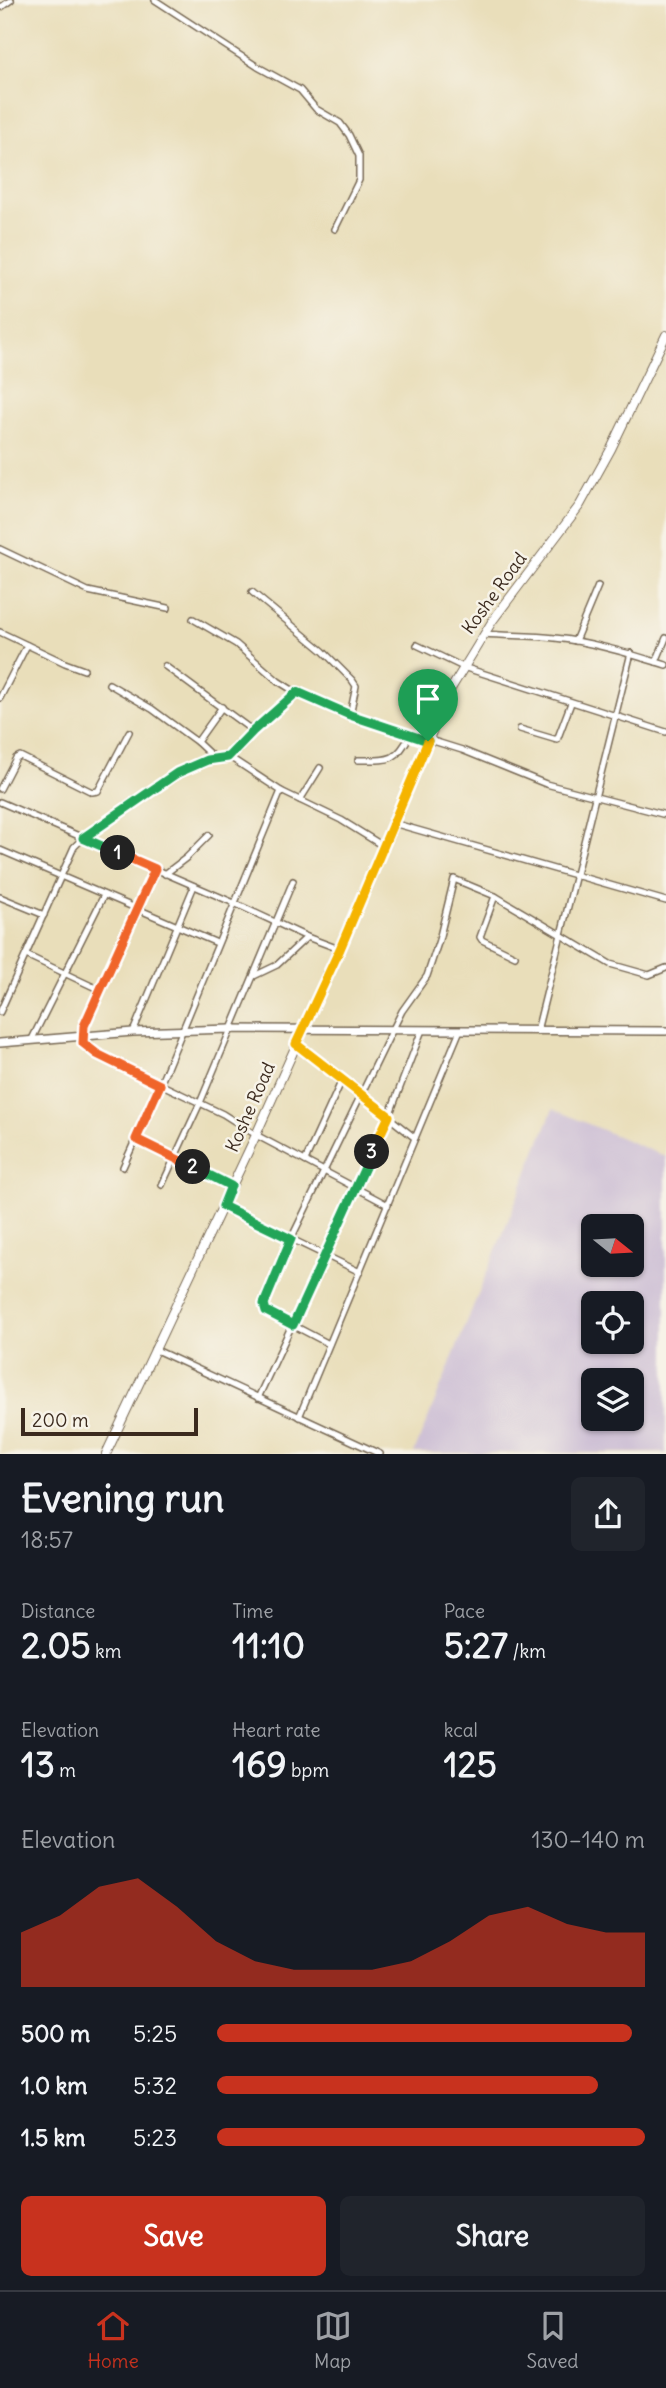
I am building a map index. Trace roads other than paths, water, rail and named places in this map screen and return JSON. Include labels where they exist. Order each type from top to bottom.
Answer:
[{"type":"main road","name":"Koshe Road","points":[[106,1454],[256,1135],[463,667],[484,634],[580,505],[607,458],[666,335]]},
{"type":"street","points":[[0,8],[11,0]]},
{"type":"street","points":[[155,0],[258,67],[300,90],[316,109],[344,128],[359,156],[361,172],[335,229]]},
{"type":"street","points":[[0,549],[88,591],[168,608]]},
{"type":"street","points":[[575,641],[598,586]]},
{"type":"street","points":[[252,592],[323,651],[352,680],[356,686],[350,715]]},
{"type":"street","points":[[192,620],[236,644],[278,681],[350,715],[462,750],[546,784],[666,815]]},
{"type":"street","points":[[0,632],[84,670]]},
{"type":"street","points":[[484,634],[553,637],[631,653],[666,665]]},
{"type":"street","points":[[656,662],[666,638]]},
{"type":"street","points":[[0,698],[27,645]]},
{"type":"street","points":[[417,645],[463,667],[666,732]]},
{"type":"street","points":[[537,1031],[613,716],[631,653]]},
{"type":"street","points":[[165,666],[253,731]]},
{"type":"street","points":[[109,684],[160,714],[214,758]]},
{"type":"street","points":[[228,757],[297,692]]},
{"type":"street","points":[[520,729],[557,740],[571,702]]},
{"type":"street","points":[[197,743],[222,707]]},
{"type":"street","points":[[0,789],[16,758],[20,756],[92,792],[98,791],[129,732]]},
{"type":"street","points":[[358,760],[380,760],[397,755],[410,735]]},
{"type":"street","points":[[1,1008],[74,847],[83,838],[190,766],[214,758],[228,757],[281,791],[341,820],[383,846]]},
{"type":"street","points":[[300,800],[320,768]]},
{"type":"street","points":[[123,1167],[160,1085],[281,791]]},
{"type":"street","points":[[0,802],[340,949]]},
{"type":"street","points":[[393,823],[666,901]]},
{"type":"street","points":[[165,874],[209,835]]},
{"type":"street","points":[[0,850],[217,943]]},
{"type":"street","points":[[155,869],[100,990],[82,1036],[83,1043],[97,1054],[223,1114],[256,1135],[388,1205]]},
{"type":"street","points":[[329,1344],[266,1311],[264,1304],[291,1239],[393,1029],[402,1011],[427,976],[454,879],[495,896],[601,960],[649,975],[666,968]]},
{"type":"street","points":[[162,1185],[200,1104],[293,881]]},
{"type":"street","points":[[133,1032],[194,886]]},
{"type":"street","points":[[32,1039],[104,894]]},
{"type":"street","points":[[495,896],[480,937],[515,956]]},
{"type":"street","points":[[0,906],[2,898],[44,915]]},
{"type":"street","points":[[254,976],[277,965],[307,937]]},
{"type":"street","points":[[26,955],[100,990]]},
{"type":"street","points":[[0,1043],[133,1032],[230,1029],[666,1031]]},
{"type":"street","points":[[258,1398],[389,1116],[422,1030]]},
{"type":"street","points":[[299,1418],[460,1030]]},
{"type":"street","points":[[296,1044],[415,1138]]},
{"type":"street","points":[[305,1161],[342,1080]]},
{"type":"street","points":[[136,1139],[231,1186]]},
{"type":"street","points":[[223,1206],[360,1272]]},
{"type":"street","points":[[154,1349],[380,1454]]}]
